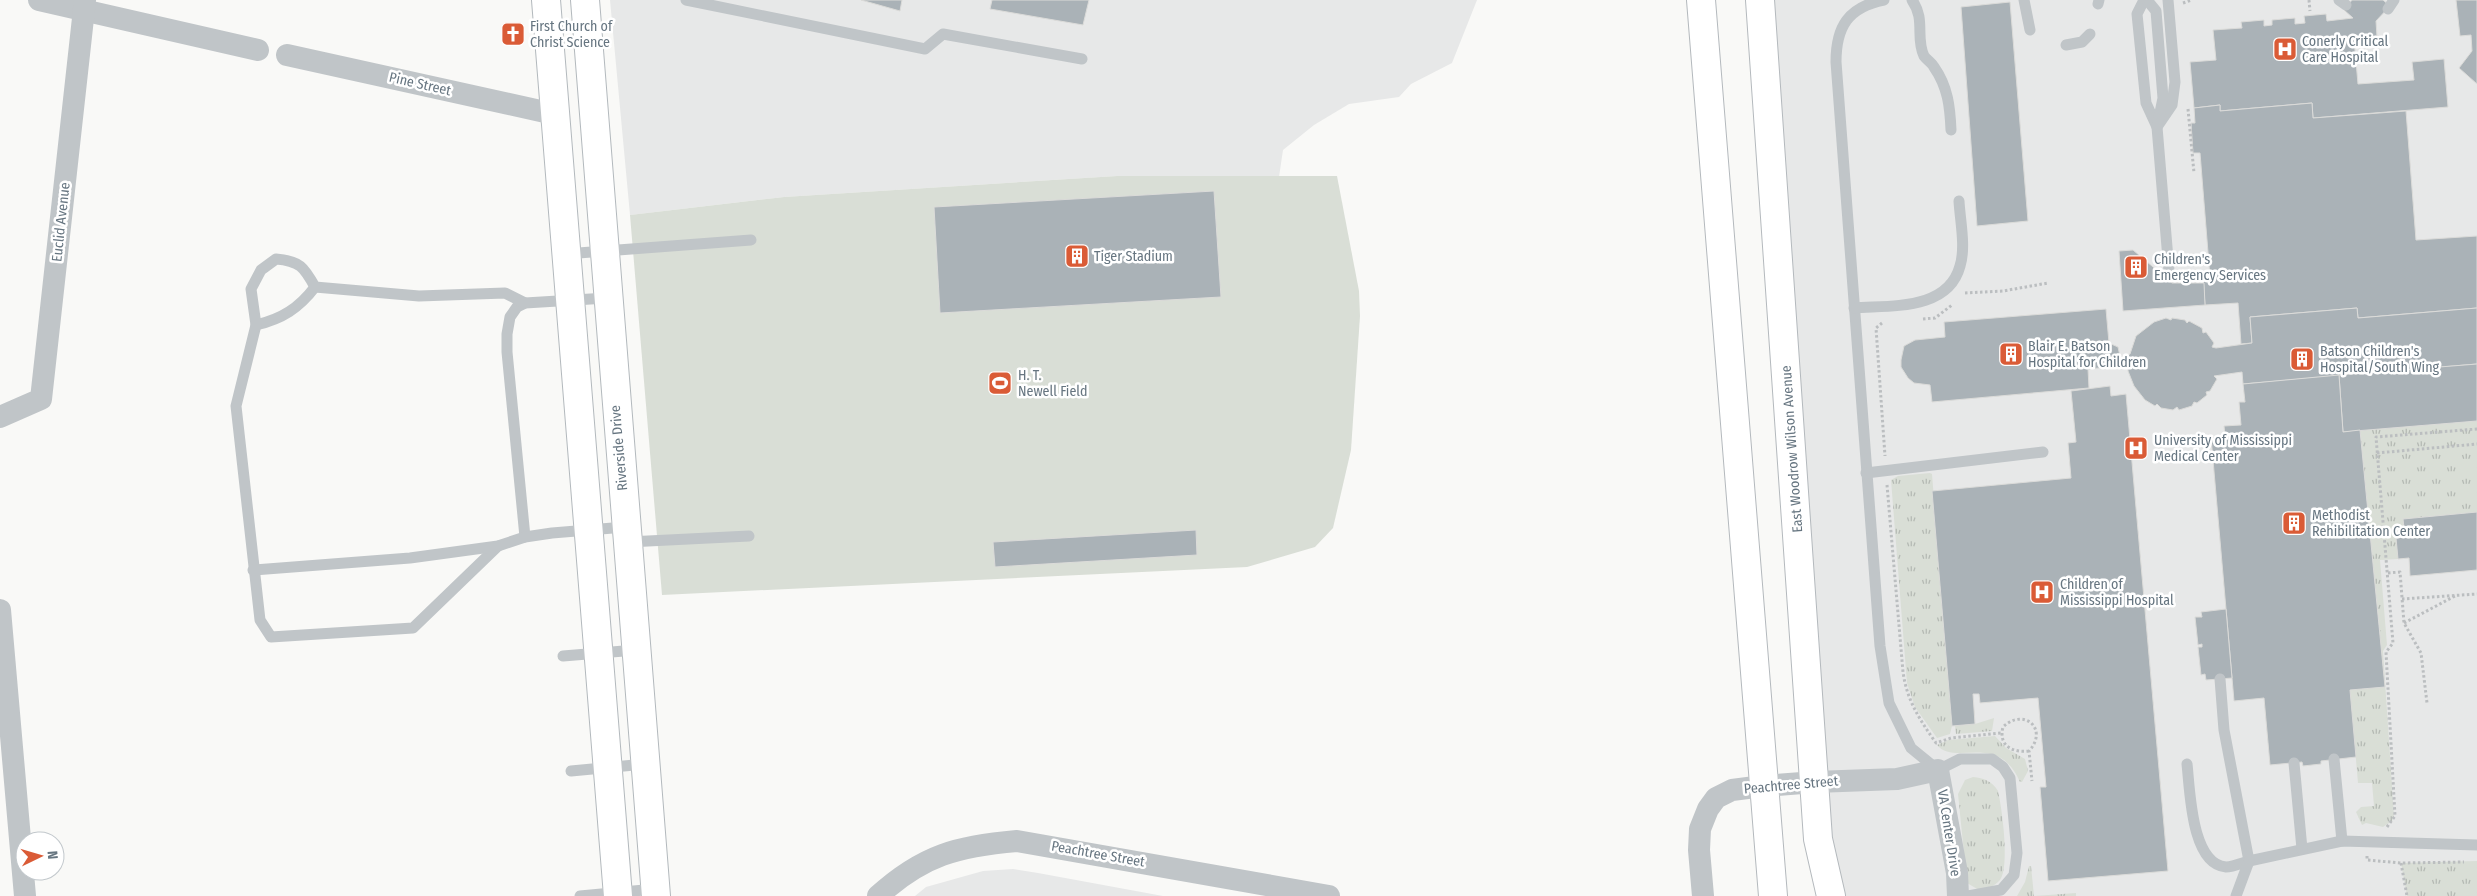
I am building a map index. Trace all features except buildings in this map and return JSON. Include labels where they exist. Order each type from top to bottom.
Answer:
[{"type":"main road","points":[[546,0],[587,529],[618,894]]},
{"type":"main road","name":"Riverside Drive","points":[[584,0],[656,893]]},
{"type":"main road","points":[[1701,0],[1772,896]]},
{"type":"main road","name":"East Woodrow Wilson Avenue","points":[[1760,0],[1818,839],[1831,896]]},
{"type":"street","points":[[39,0],[84,5],[258,50]]},
{"type":"street","name":"Euclid Avenue","points":[[0,417],[41,399],[84,5]]},
{"type":"street","name":"Pine Street","points":[[287,55],[554,114]]},
{"type":"street","points":[[0,610],[8,799],[25,896]]},
{"type":"street","name":"Peachtree Street","points":[[1703,896],[1699,850],[1700,828],[1708,809],[1716,798],[1732,790],[1763,786],[1897,779],[1938,770]]},
{"type":"street","name":"VA Center Drive","points":[[1938,770],[1957,873],[1958,896]]},
{"type":"street","name":"Peachtree Street","points":[[878,896],[901,876],[924,862],[953,850],[984,844],[1018,841],[1329,896]]},
{"type":"lane","points":[[686,0],[925,49],[944,34],[1082,59]]},
{"type":"lane","points":[[1884,0],[1854,12],[1844,20],[1836,51],[1880,646],[1889,703],[1911,748],[1938,770],[1960,758],[1992,759],[2003,767],[2010,778],[2017,853],[2014,875],[2001,890],[1968,896]]},
{"type":"lane","points":[[1912,0],[1920,11],[1924,56],[1934,67],[1949,98],[1952,130]]},
{"type":"lane","points":[[2024,0],[2030,30]]},
{"type":"lane","points":[[2157,127],[2146,103],[2137,14],[2146,0],[2156,11],[2163,98],[2157,127],[2169,271]]},
{"type":"lane","points":[[2157,127],[2172,105],[2175,82],[2168,0]]},
{"type":"lane","points":[[2066,45],[2082,42],[2090,34]]},
{"type":"lane","points":[[1854,308],[1916,304],[1940,294],[1953,280],[1960,266],[1959,200]]},
{"type":"lane","points":[[565,254],[751,240]]},
{"type":"lane","points":[[315,286],[305,269],[293,261],[276,259],[261,270],[251,289],[256,325],[236,406],[260,620],[270,636],[413,628],[498,546]]},
{"type":"lane","points":[[315,286],[419,296],[505,294],[525,303]]},
{"type":"lane","points":[[256,325],[289,314],[304,301],[315,286]]},
{"type":"lane","points":[[525,537],[507,352],[507,334],[510,317],[517,307],[525,303],[607,298]]},
{"type":"lane","points":[[1866,473],[2043,452]]},
{"type":"lane","points":[[253,570],[410,558],[498,546],[525,537],[587,529],[626,534],[749,536]]},
{"type":"lane","points":[[563,656],[636,650]]},
{"type":"lane","points":[[2220,679],[2224,730],[2249,861],[2236,896]]},
{"type":"lane","points":[[2334,759],[2342,841]]},
{"type":"lane","points":[[2294,763],[2302,849]]},
{"type":"lane","points":[[571,771],[645,764]]},
{"type":"lane","points":[[2187,764],[2192,810],[2202,851],[2214,863],[2227,867],[2342,841],[2477,845]]},
{"type":"lane","points":[[580,896],[656,893]]},
{"type":"path","points":[[2309,0],[2310,11]]},
{"type":"path","points":[[1961,293],[2003,291],[2048,283]]},
{"type":"path","points":[[1917,319],[1936,318],[1950,308],[1956,300]]},
{"type":"path","points":[[1885,322],[1880,323],[1876,328],[1886,470],[1906,692],[1915,713],[1936,743],[1951,738],[2001,733]]},
{"type":"path","points":[[2469,862],[2401,863],[2367,860],[2367,842],[2368,827],[2387,827],[2395,816],[2386,652],[2393,643],[2376,437],[2477,430]]},
{"type":"path","points":[[2377,453],[2477,444]]},
{"type":"path","points":[[2388,573],[2400,572],[2404,623],[2421,653],[2427,702]]},
{"type":"path","points":[[2404,623],[2457,594]]},
{"type":"path","points":[[2402,599],[2477,594]]},
{"type":"path","points":[[2015,720],[2030,720],[2037,734],[2034,745],[2029,751],[2018,752],[2004,744],[2001,733],[2003,727],[2015,720]]},
{"type":"path","points":[[2029,751],[2032,782]]},
{"type":"path","points":[[2401,863],[2407,896]]},
{"type":"shaded area","points":[[610,0],[1477,0],[1452,63],[1411,84],[1399,97],[1349,104],[1314,125],[1283,150],[1279,177],[1117,176],[784,197],[630,215]]},
{"type":"shaded area","name":"University of Mississippi Medical Center","points":[[1760,0],[2477,0],[2477,896],[1831,896]]},
{"type":"shaded area","points":[[1013,869],[1163,896],[915,896],[926,887],[983,871]]},
{"type":"green space","name":"H. T. Newell Field","points":[[1117,176],[1337,176],[1359,291],[1360,316],[1351,450],[1333,528],[1315,547],[1247,567],[662,595],[630,215],[784,197]]},
{"type":"green space","points":[[2477,421],[2477,512],[2403,519],[2405,537],[2396,538],[2398,559],[2380,560],[2387,645],[2383,651],[2394,816],[2392,821],[2383,827],[2366,823],[2362,825],[2356,812],[2361,807],[2374,806],[2372,783],[2358,783],[2350,690],[2385,687],[2360,430]]},
{"type":"green space","points":[[1932,474],[1952,726],[1950,734],[1937,738],[1915,707],[1907,683],[1891,480],[1898,476]]},
{"type":"green space","points":[[1994,718],[1992,731],[1956,734],[1955,726],[1975,724]]},
{"type":"green space","points":[[1995,736],[2006,748],[2025,759],[2028,771],[2022,782],[2020,782],[2011,767],[2000,758],[1989,754],[1954,753],[1945,751],[1937,745],[1948,740]]},
{"type":"green space","points":[[1973,777],[1987,781],[1998,791],[2005,851],[2003,873],[2000,880],[1993,886],[1979,890],[1967,883],[1958,794],[1965,780]]},
{"type":"green space","points":[[2477,861],[2477,896],[2407,896],[2401,863]]},
{"type":"green space","points":[[2029,866],[2031,866],[2034,896],[2017,896],[2025,882]]},
{"type":"green space","points":[[2076,893],[2076,896],[2034,896]]},
{"type":"place","name":"First Church of Christ Science","points":[[513,34]]},
{"type":"place","name":"Conerly Critical Care Hospital","points":[[2285,49]]},
{"type":"place","name":"Tiger Stadium","points":[[1077,256]]},
{"type":"place","name":"Children's Emergency Services","points":[[2136,267]]},
{"type":"place","name":"Blair E. Batson Hospital for Children","points":[[2011,354]]},
{"type":"place","name":"Batson Children's Hospital/South Wing","points":[[2302,359]]},
{"type":"place","name":"H. T. Newell Field","points":[[1000,383]]},
{"type":"place","name":"University of Mississippi Medical Center","points":[[2136,448]]},
{"type":"place","name":"Methodist Rehibilitation Center","points":[[2294,523]]},
{"type":"place","name":"Children of Mississippi Hospital","points":[[2042,592]]}]
